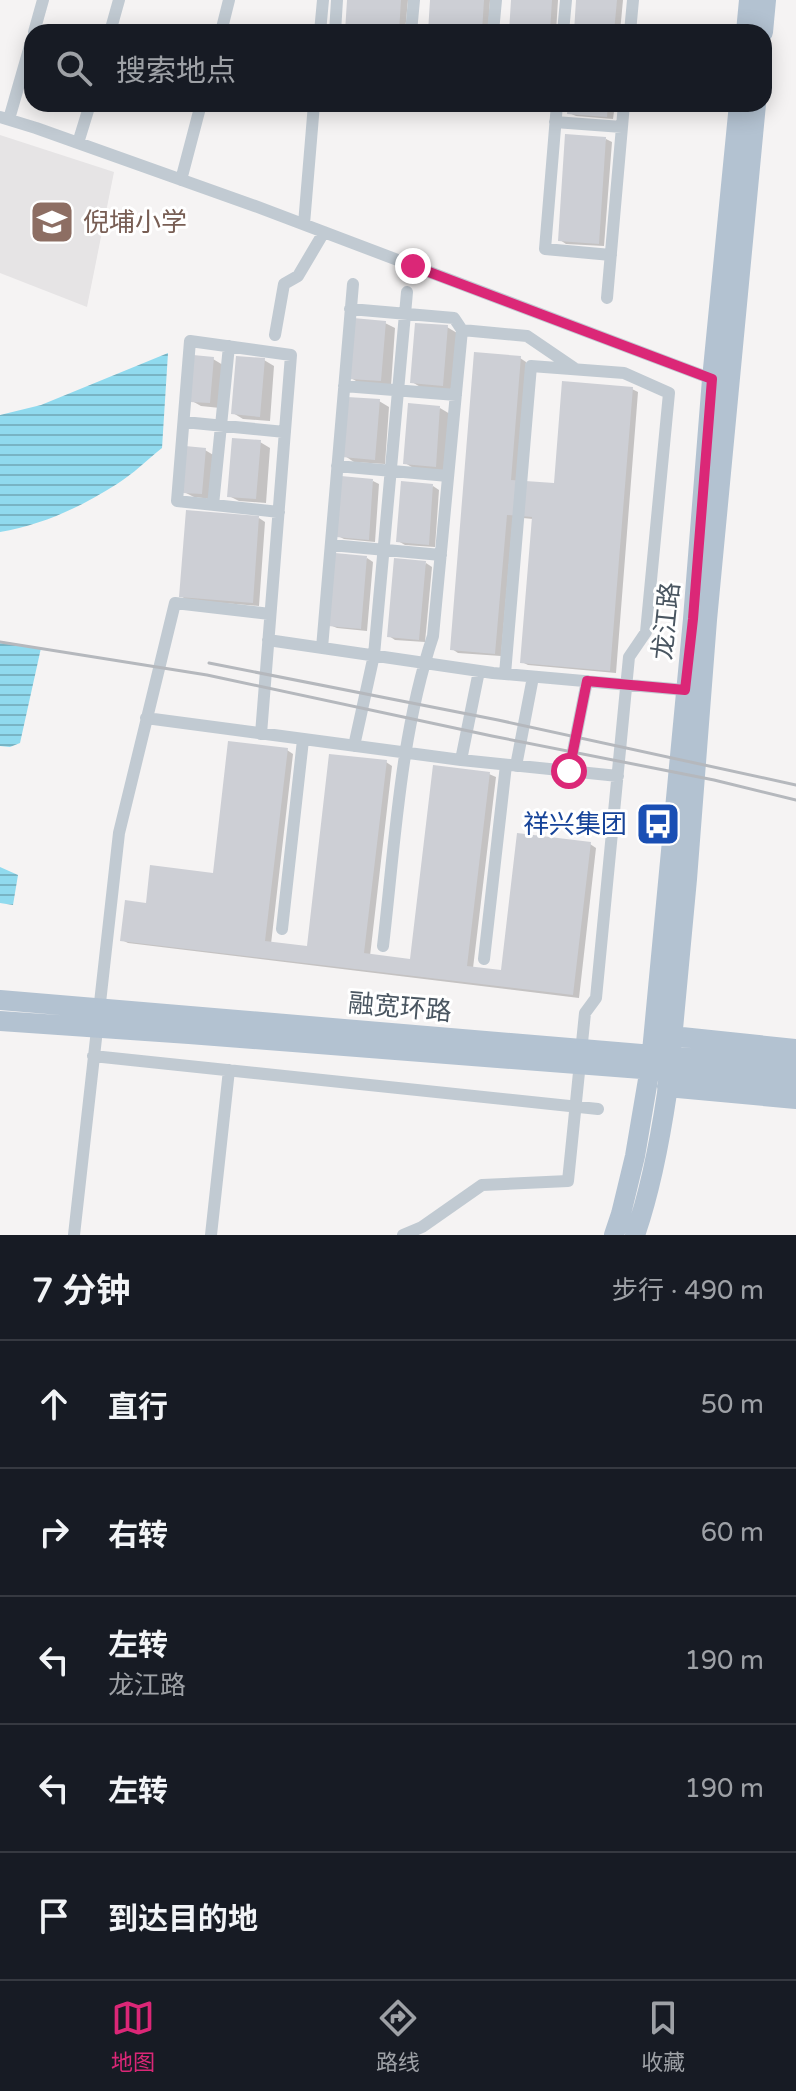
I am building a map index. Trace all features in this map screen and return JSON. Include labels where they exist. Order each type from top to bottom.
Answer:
[{"type":"main road","points":[[747,24],[749,0]]},
{"type":"main road","points":[[764,24],[766,0]]},
{"type":"main road","name":"龙江路","points":[[614,1235],[628,1189],[651,1062],[738,112]]},
{"type":"main road","name":"龙江路","points":[[635,1235],[650,1180],[667,1087],[755,112]]},
{"type":"main road","name":"融宽环路","points":[[0,1000],[796,1067]]},
{"type":"main road","name":"融宽环路","points":[[0,1021],[796,1081]]},
{"type":"main road","points":[[672,1036],[796,1049]]},
{"type":"main road","points":[[667,1087],[796,1099]]},
{"type":"street","points":[[36,24],[43,0]]},
{"type":"street","points":[[112,24],[119,0]]},
{"type":"street","points":[[223,24],[229,0]]},
{"type":"street","points":[[321,24],[323,0]]},
{"type":"street","points":[[336,24],[337,0]]},
{"type":"street","points":[[412,24],[414,0]]},
{"type":"street","points":[[494,24],[496,0]]},
{"type":"street","points":[[564,24],[566,0]]},
{"type":"street","points":[[631,24],[633,0]]},
{"type":"street","points":[[24,62],[4,118],[304,224],[712,379]]},
{"type":"street","points":[[78,143],[88,112]]},
{"type":"street","points":[[181,180],[199,112]]},
{"type":"street","points":[[304,224],[313,112]]},
{"type":"street","points":[[556,112],[545,249],[611,255]]},
{"type":"street","points":[[607,298],[623,112]]},
{"type":"street","points":[[555,122],[622,127]]},
{"type":"street","points":[[275,335],[284,284],[298,276],[324,232]]},
{"type":"street","points":[[322,648],[353,284]]},
{"type":"street","points":[[354,746],[374,655],[407,292]]},
{"type":"street","points":[[350,309],[454,318],[462,330],[433,636],[424,663],[406,753],[383,946]]},
{"type":"street","points":[[462,330],[527,336],[576,369]]},
{"type":"street","points":[[261,734],[270,614],[279,512],[291,355],[190,341],[177,501],[279,512]]},
{"type":"street","points":[[213,505],[229,346]]},
{"type":"street","points":[[403,1235],[422,1227],[482,1185],[568,1181],[585,1013],[596,998],[629,657],[646,632],[669,393],[624,373],[531,366],[505,674]]},
{"type":"street","points":[[344,386],[456,395]]},
{"type":"street","points":[[184,422],[285,432]]},
{"type":"street","points":[[337,466],[448,476]]},
{"type":"street","points":[[331,545],[441,555]]},
{"type":"street","points":[[74,1235],[119,833],[175,603],[270,614]]},
{"type":"street","points":[[268,640],[479,671],[685,690]]},
{"type":"street","points":[[461,760],[479,671]]},
{"type":"street","points":[[484,959],[511,765],[533,677]]},
{"type":"street","points":[[569,771],[587,681]]},
{"type":"street","points":[[146,718],[461,760],[618,776]]},
{"type":"street","points":[[282,929],[303,740]]},
{"type":"street","points":[[93,1056],[598,1109]]},
{"type":"street","points":[[211,1235],[229,1070]]},
{"type":"shaded area","name":"倪埔小学","points":[[0,135],[114,172],[87,307],[0,273]]},
{"type":"water","points":[[168,353],[162,448],[123,480],[89,500],[46,520],[0,532],[0,415],[41,405]]},
{"type":"water","points":[[0,641],[41,648],[20,743],[10,747],[0,746]]},
{"type":"water","points":[[0,867],[18,875],[13,905],[0,903]]},
{"type":"building","points":[[347,0],[401,0],[400,24],[346,24]]},
{"type":"building","points":[[430,0],[484,0],[482,24],[428,24]]},
{"type":"building","points":[[511,0],[552,0],[550,24],[510,24]]},
{"type":"building","points":[[576,0],[617,0],[615,24],[574,24]]},
{"type":"building","points":[[567,112],[607,112],[607,117]]},
{"type":"building","points":[[565,134],[606,137],[599,244],[558,241]]},
{"type":"building","points":[[353,318],[386,321],[381,381],[349,379]]},
{"type":"building","points":[[415,323],[448,325],[443,386],[410,383]]},
{"type":"building","points":[[474,352],[521,356],[511,480],[554,483],[562,381],[633,387],[610,671],[520,663],[532,517],[507,515],[495,654],[450,650]]},
{"type":"building","points":[[193,355],[214,357],[210,403],[189,402]]},
{"type":"building","points":[[236,356],[265,358],[260,417],[231,414]]},
{"type":"building","points":[[347,397],[380,399],[375,460],[342,457]]},
{"type":"building","points":[[408,403],[440,406],[436,467],[403,464]]},
{"type":"building","points":[[232,438],[261,440],[256,499],[227,497]]},
{"type":"building","points":[[185,446],[206,448],[202,494],[182,493]]},
{"type":"building","points":[[341,476],[373,479],[369,540],[336,537]]},
{"type":"building","points":[[401,481],[433,484],[429,545],[396,542]]},
{"type":"building","points":[[186,510],[259,516],[253,603],[179,597]]},
{"type":"building","points":[[335,553],[367,556],[361,629],[328,626]]},
{"type":"building","points":[[394,558],[426,561],[419,640],[387,637]]},
{"type":"building","points":[[228,741],[288,748],[265,941],[307,946],[329,754],[387,760],[364,953],[410,959],[433,765],[490,772],[467,966],[501,970],[517,833],[591,842],[573,995],[120,941],[125,900],[146,903],[150,865],[213,873]]},
{"type":"railway","points":[[0,642],[207,675],[714,780],[796,800]]},
{"type":"railway","points":[[209,663],[498,720],[796,785]]},
{"type":"place","name":"倪埔小学","points":[[52,222]]},
{"type":"place","name":"祥兴集团","points":[[658,824]]},
{"type":"route","points":[[413,266],[712,379],[685,690],[587,681],[569,771]]}]
